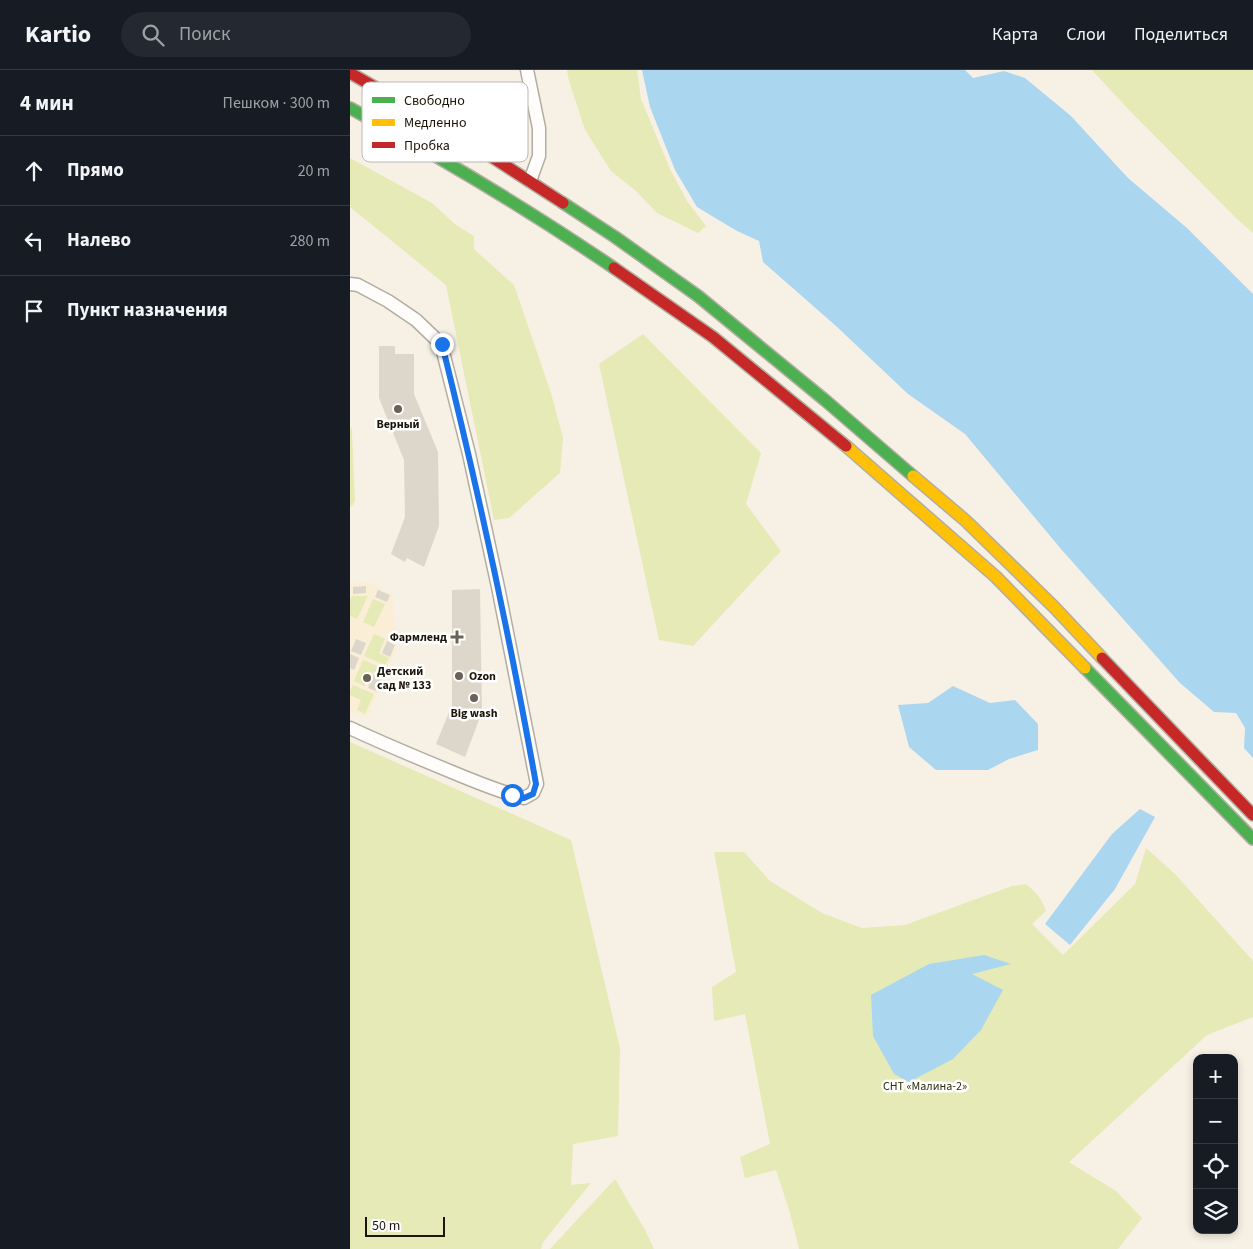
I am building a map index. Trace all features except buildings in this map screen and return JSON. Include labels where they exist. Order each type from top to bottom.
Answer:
[{"type":"main road","points":[[350,73],[366,82]]},
{"type":"main road","points":[[350,108],[362,115]]},
{"type":"main road","points":[[445,162],[566,235],[712,337],[856,455],[996,577],[1253,839]]},
{"type":"main road","points":[[500,162],[615,237],[698,296],[826,401],[958,515],[1054,607],[1253,815]]},
{"type":"street","points":[[527,70],[539,128],[538,156],[530,181]]},
{"type":"street","points":[[350,284],[358,285],[416,320],[442,344],[469,454],[498,587],[536,784],[533,794],[524,798],[512,795],[418,759],[350,728]]},
{"type":"shaded area","name":"Детский сад № 133","points":[[368,582],[392,594],[398,646],[367,718],[350,711],[350,583]]},
{"type":"green space","points":[[567,70],[637,70],[641,99],[670,169],[687,201],[706,226],[698,233],[657,213],[636,191],[611,171],[585,130]]},
{"type":"green space","points":[[1092,70],[1253,70],[1253,233],[1130,111]]},
{"type":"green space","points":[[350,158],[432,203],[456,225],[474,236],[474,249],[514,285],[551,393],[563,438],[560,473],[509,518],[494,520],[446,285],[350,207]]},
{"type":"green space","points":[[643,334],[761,453],[746,504],[781,551],[693,646],[659,640],[599,364]]},
{"type":"green space","points":[[350,425],[352,431],[355,501],[350,507]]},
{"type":"green space","points":[[352,596],[368,596],[357,619],[350,616],[350,599]]},
{"type":"green space","points":[[373,599],[385,604],[374,627],[363,622]]},
{"type":"green space","points":[[374,634],[385,639],[379,653],[389,658],[385,665],[364,656]]},
{"type":"green space","points":[[363,660],[384,669],[381,676],[370,672],[364,686],[354,681]]},
{"type":"green space","points":[[353,685],[374,694],[365,714],[357,710],[361,700],[350,695]]},
{"type":"green space","points":[[350,742],[571,840],[620,1048],[618,1136],[573,1144],[571,1185],[591,1183],[543,1242],[541,1249],[350,1249]]},
{"type":"green space","name":"СНТ «Малина-2»","points":[[1146,848],[1176,875],[1253,961],[1253,1017],[1207,1035],[1069,1162],[1116,1191],[1142,1218],[1118,1249],[799,1249],[776,1170],[745,1178],[740,1157],[770,1144],[745,1014],[714,1021],[712,987],[736,972],[714,852],[744,852],[770,881],[822,913],[862,928],[905,925],[1012,886],[1026,884],[1038,896],[1046,911],[1032,924],[1063,955],[1135,884]]},
{"type":"green space","points":[[615,1179],[654,1249],[550,1249]]},
{"type":"water","points":[[642,70],[965,70],[973,78],[1004,71],[1025,78],[1071,116],[1128,178],[1187,228],[1253,294],[1253,758],[1244,748],[1245,728],[1236,713],[1214,712],[1180,683],[1061,549],[965,434],[908,394],[836,326],[763,262],[759,241],[737,231],[697,207],[675,170],[650,107]]},
{"type":"water","points":[[953,686],[990,703],[1015,700],[1038,724],[1038,750],[1009,759],[988,770],[936,770],[909,747],[898,705],[928,703]]},
{"type":"water","points":[[1140,809],[1155,817],[1115,889],[1070,945],[1045,924],[1112,834]]},
{"type":"water","points":[[984,955],[1011,964],[972,974],[1003,990],[981,1030],[953,1059],[909,1082],[894,1074],[873,1036],[871,995],[929,964]]},
{"type":"traffic: fast","points":[[350,108],[362,115]]},
{"type":"traffic: fast","points":[[444,162],[550,225],[614,268]]},
{"type":"traffic: fast","points":[[563,203],[615,237],[698,296],[826,401],[913,476]]},
{"type":"traffic: fast","points":[[1085,668],[1253,839]]},
{"type":"traffic: slow","points":[[846,446],[996,577],[1085,668]]},
{"type":"traffic: slow","points":[[913,476],[966,521],[1054,607],[1102,658]]},
{"type":"traffic: jam","points":[[350,73],[366,82]]},
{"type":"traffic: jam","points":[[500,162],[563,203]]},
{"type":"traffic: jam","points":[[614,268],[713,337],[846,446]]},
{"type":"traffic: jam","points":[[1102,658],[1253,815]]},
{"type":"place","name":"Верный","points":[[398,409]]},
{"type":"place","name":"Фармленд","points":[[457,637]]},
{"type":"place","name":"Ozon","points":[[459,676]]},
{"type":"place","name":"Детский сад № 133","points":[[367,678]]},
{"type":"place","name":"Big wash","points":[[474,698]]},
{"type":"route","points":[[442,344],[469,454],[498,587],[536,784],[533,794],[524,798],[512,795]]}]
